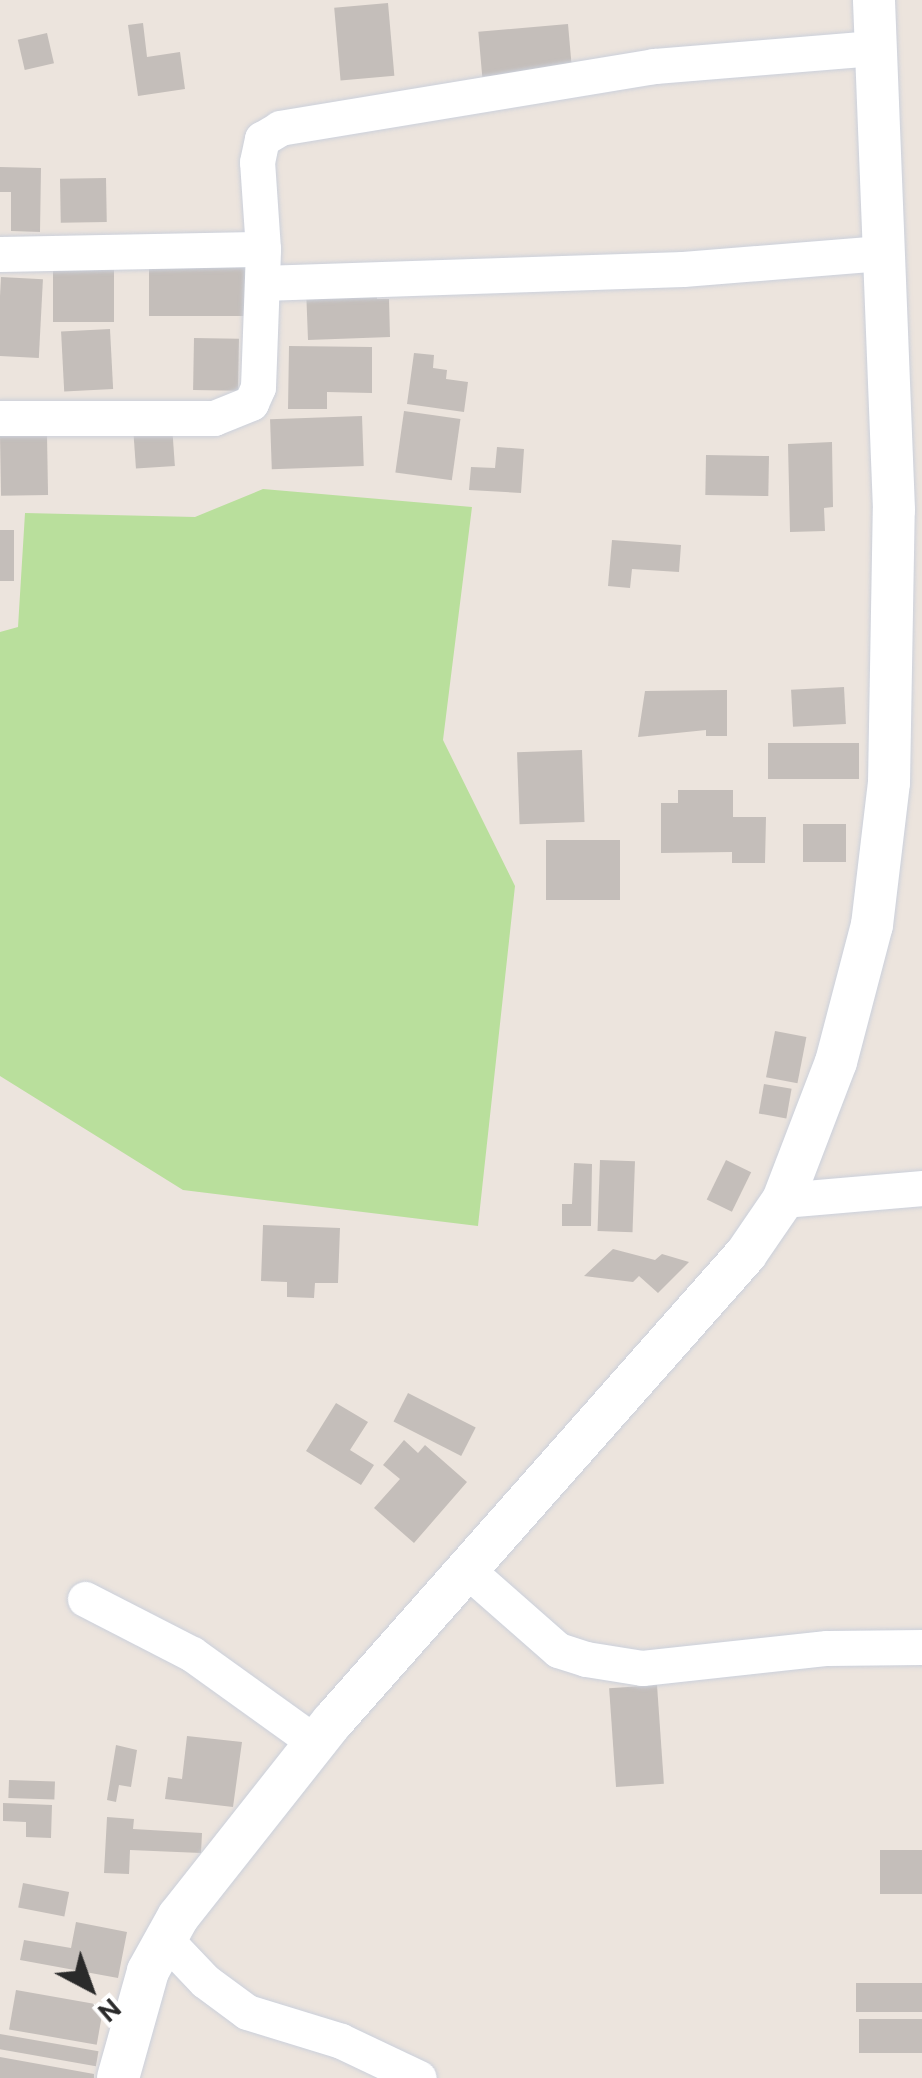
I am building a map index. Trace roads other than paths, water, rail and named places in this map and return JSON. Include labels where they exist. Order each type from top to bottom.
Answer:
[{"type":"street","points":[[118,2078],[148,1971],[165,1938],[316,1742],[746,1254],[782,1200],[836,1062],[872,926],[888,783],[908,509],[884,253],[874,0]]},
{"type":"street","points":[[0,418],[230,415],[251,403],[258,387],[262,266],[257,162],[262,138],[280,128],[654,66],[874,48]]},
{"type":"street","points":[[0,254],[262,266],[683,269],[884,253]]},
{"type":"street","points":[[782,1200],[922,1188]]},
{"type":"street","points":[[467,1570],[558,1650],[586,1659],[642,1668],[827,1648],[922,1648]]},
{"type":"street","points":[[86,1598],[192,1654],[316,1742]]},
{"type":"street","points":[[165,1938],[205,1981],[247,2012],[340,2042],[419,2078]]}]
